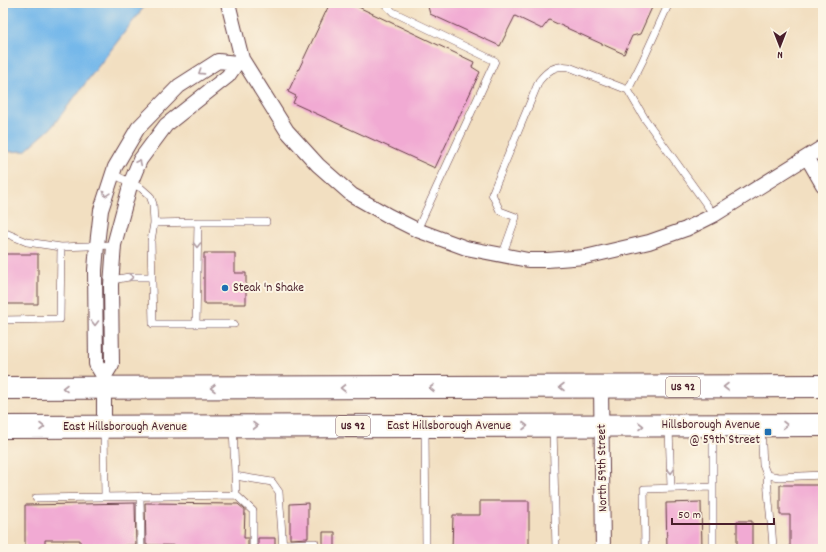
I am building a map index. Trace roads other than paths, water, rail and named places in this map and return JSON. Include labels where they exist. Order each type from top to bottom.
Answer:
[{"type":"main road","points":[[765,386],[784,379],[823,374]]},
{"type":"main road","name":"US 92","points":[[3,388],[104,383],[601,387],[823,386]]},
{"type":"main road","name":"East Hillsborough Avenue","points":[[3,427],[823,425]]},
{"type":"street","points":[[228,3],[240,61],[287,131],[318,165],[352,195],[389,216],[417,230],[466,248],[528,260],[547,260],[614,251],[656,240],[686,229],[714,215],[822,149]]},
{"type":"street","points":[[104,427],[104,383],[96,364],[95,270],[101,210],[113,174],[138,128],[179,86],[218,61],[240,61]]},
{"type":"street","points":[[104,383],[112,364],[112,280],[114,245],[131,182],[140,160],[166,125],[228,76],[240,61]]},
{"type":"street","points":[[807,157],[823,185]]},
{"type":"street","name":"North 59th Street","points":[[601,387],[603,549]]},
{"type":"lane","points":[[384,3],[393,12],[495,60],[417,230]]},
{"type":"lane","points":[[628,90],[669,3]]},
{"type":"lane","points":[[502,256],[516,217],[500,211],[492,194],[539,81],[547,71],[558,66],[569,67],[628,90],[645,119],[714,215]]},
{"type":"lane","points":[[113,174],[131,182],[150,196],[153,204],[154,223],[151,241],[153,324],[234,324]]},
{"type":"lane","points":[[196,324],[198,222]]},
{"type":"lane","points":[[154,223],[266,222]]},
{"type":"lane","points":[[3,232],[27,242],[61,247],[114,245]]},
{"type":"lane","points":[[3,320],[60,319],[61,247]]},
{"type":"lane","points":[[112,280],[129,277],[151,277]]},
{"type":"lane","points":[[760,425],[763,465],[767,475],[768,503],[772,523],[773,549]]},
{"type":"lane","points":[[233,426],[236,495],[253,511],[253,549]]},
{"type":"lane","points":[[425,426],[426,549]]},
{"type":"lane","points":[[553,426],[556,549]]},
{"type":"lane","points":[[669,426],[671,488]]},
{"type":"lane","points":[[713,426],[713,549]]},
{"type":"lane","points":[[104,427],[105,497]]},
{"type":"lane","points":[[767,475],[779,477],[823,475]]},
{"type":"lane","points":[[235,476],[272,482],[279,492],[283,546],[315,543],[315,549]]},
{"type":"lane","points":[[645,549],[644,489],[713,487]]},
{"type":"lane","points":[[36,498],[236,495]]},
{"type":"lane","points":[[140,496],[142,549]]},
{"type":"water","points":[[3,3],[147,3],[51,128],[25,151],[3,152]]},
{"type":"place","name":"Steak 'n Shake","points":[[225,288]]},
{"type":"place","name":"Hillsborough Avenue @ 59th Street","points":[[768,432]]}]
